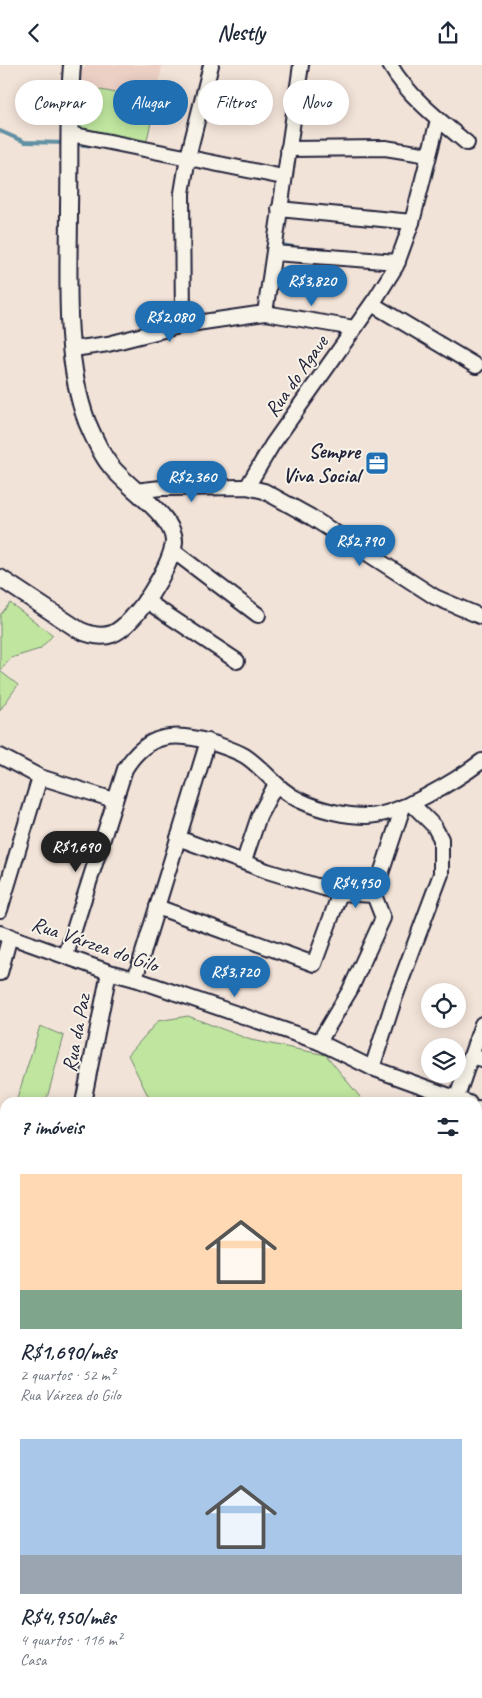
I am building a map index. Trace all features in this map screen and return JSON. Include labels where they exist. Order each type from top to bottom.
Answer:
[{"type":"street","points":[[72,65],[69,281],[72,349],[80,398],[88,424],[109,464],[164,519],[173,545],[258,615]]},
{"type":"street","points":[[183,325],[182,193],[188,157],[211,65]]},
{"type":"street","points":[[265,313],[283,177],[301,65]]},
{"type":"street","points":[[390,65],[402,83],[438,120],[466,143]]},
{"type":"street","name":"Rua do Agave","points":[[247,487],[277,437],[372,304],[398,261],[412,222],[438,120]]},
{"type":"street","points":[[70,140],[188,157],[283,177]]},
{"type":"street","points":[[288,149],[385,148],[429,155]]},
{"type":"street","points":[[280,209],[412,222]]},
{"type":"street","points":[[274,253],[398,261]]},
{"type":"street","points":[[372,304],[476,366]]},
{"type":"street","points":[[72,349],[108,344],[183,325],[265,313],[354,329]]},
{"type":"street","points":[[135,491],[161,488],[247,487],[272,495],[435,597],[482,617]]},
{"type":"street","points":[[0,578],[79,630],[93,635],[114,633],[124,626],[145,600],[167,567],[173,545]]},
{"type":"street","points":[[145,600],[237,661]]},
{"type":"street","points":[[66,955],[124,769],[134,754],[147,744],[172,736],[208,741],[232,749],[246,757],[276,784],[301,801],[352,815],[369,817],[407,805],[465,773],[482,761]]},
{"type":"street","points":[[136,979],[208,741]]},
{"type":"street","points":[[0,757],[40,777],[114,800]]},
{"type":"street","points":[[0,910],[40,777]]},
{"type":"street","points":[[244,861],[259,816],[276,784]]},
{"type":"street","points":[[319,1042],[350,990],[383,919],[374,895],[407,805]]},
{"type":"street","points":[[372,1068],[395,997],[441,874],[441,839],[434,826],[407,805]]},
{"type":"street","points":[[178,838],[267,871],[340,893],[374,895]]},
{"type":"street","points":[[157,907],[314,963],[340,893]]},
{"type":"street","points":[[0,973],[5,934]]},
{"type":"street","name":"Rua Várzea do Gilo","points":[[5,934],[109,972],[136,979],[319,1042],[372,1068],[454,1097]]},
{"type":"street","name":"Rua da Paz","points":[[84,1097],[109,972]]},
{"type":"street","points":[[464,1097],[476,1058],[482,1024]]},
{"type":"shaded area","points":[[85,65],[162,65],[160,80],[113,80],[113,92],[103,90],[103,80],[81,80],[80,68],[85,68]]},
{"type":"green space","points":[[103,90],[113,92],[113,125],[150,125],[146,144],[77,131],[78,125],[103,125]]},
{"type":"green space","points":[[10,603],[53,635],[40,649],[11,658],[0,671],[0,615]]},
{"type":"green space","points":[[0,671],[18,685],[0,710]]},
{"type":"green space","points":[[188,1016],[251,1040],[326,1055],[360,1097],[149,1097],[128,1055],[158,1021]]},
{"type":"green space","points":[[40,1026],[64,1036],[47,1097],[18,1097]]},
{"type":"waterway","points":[[0,131],[25,142],[66,143]]},
{"type":"waterway","points":[[73,144],[96,146]]},
{"type":"waterway","points":[[283,245],[302,249]]},
{"type":"place","name":"Sempre Viva Social","points":[[377,463]]}]
